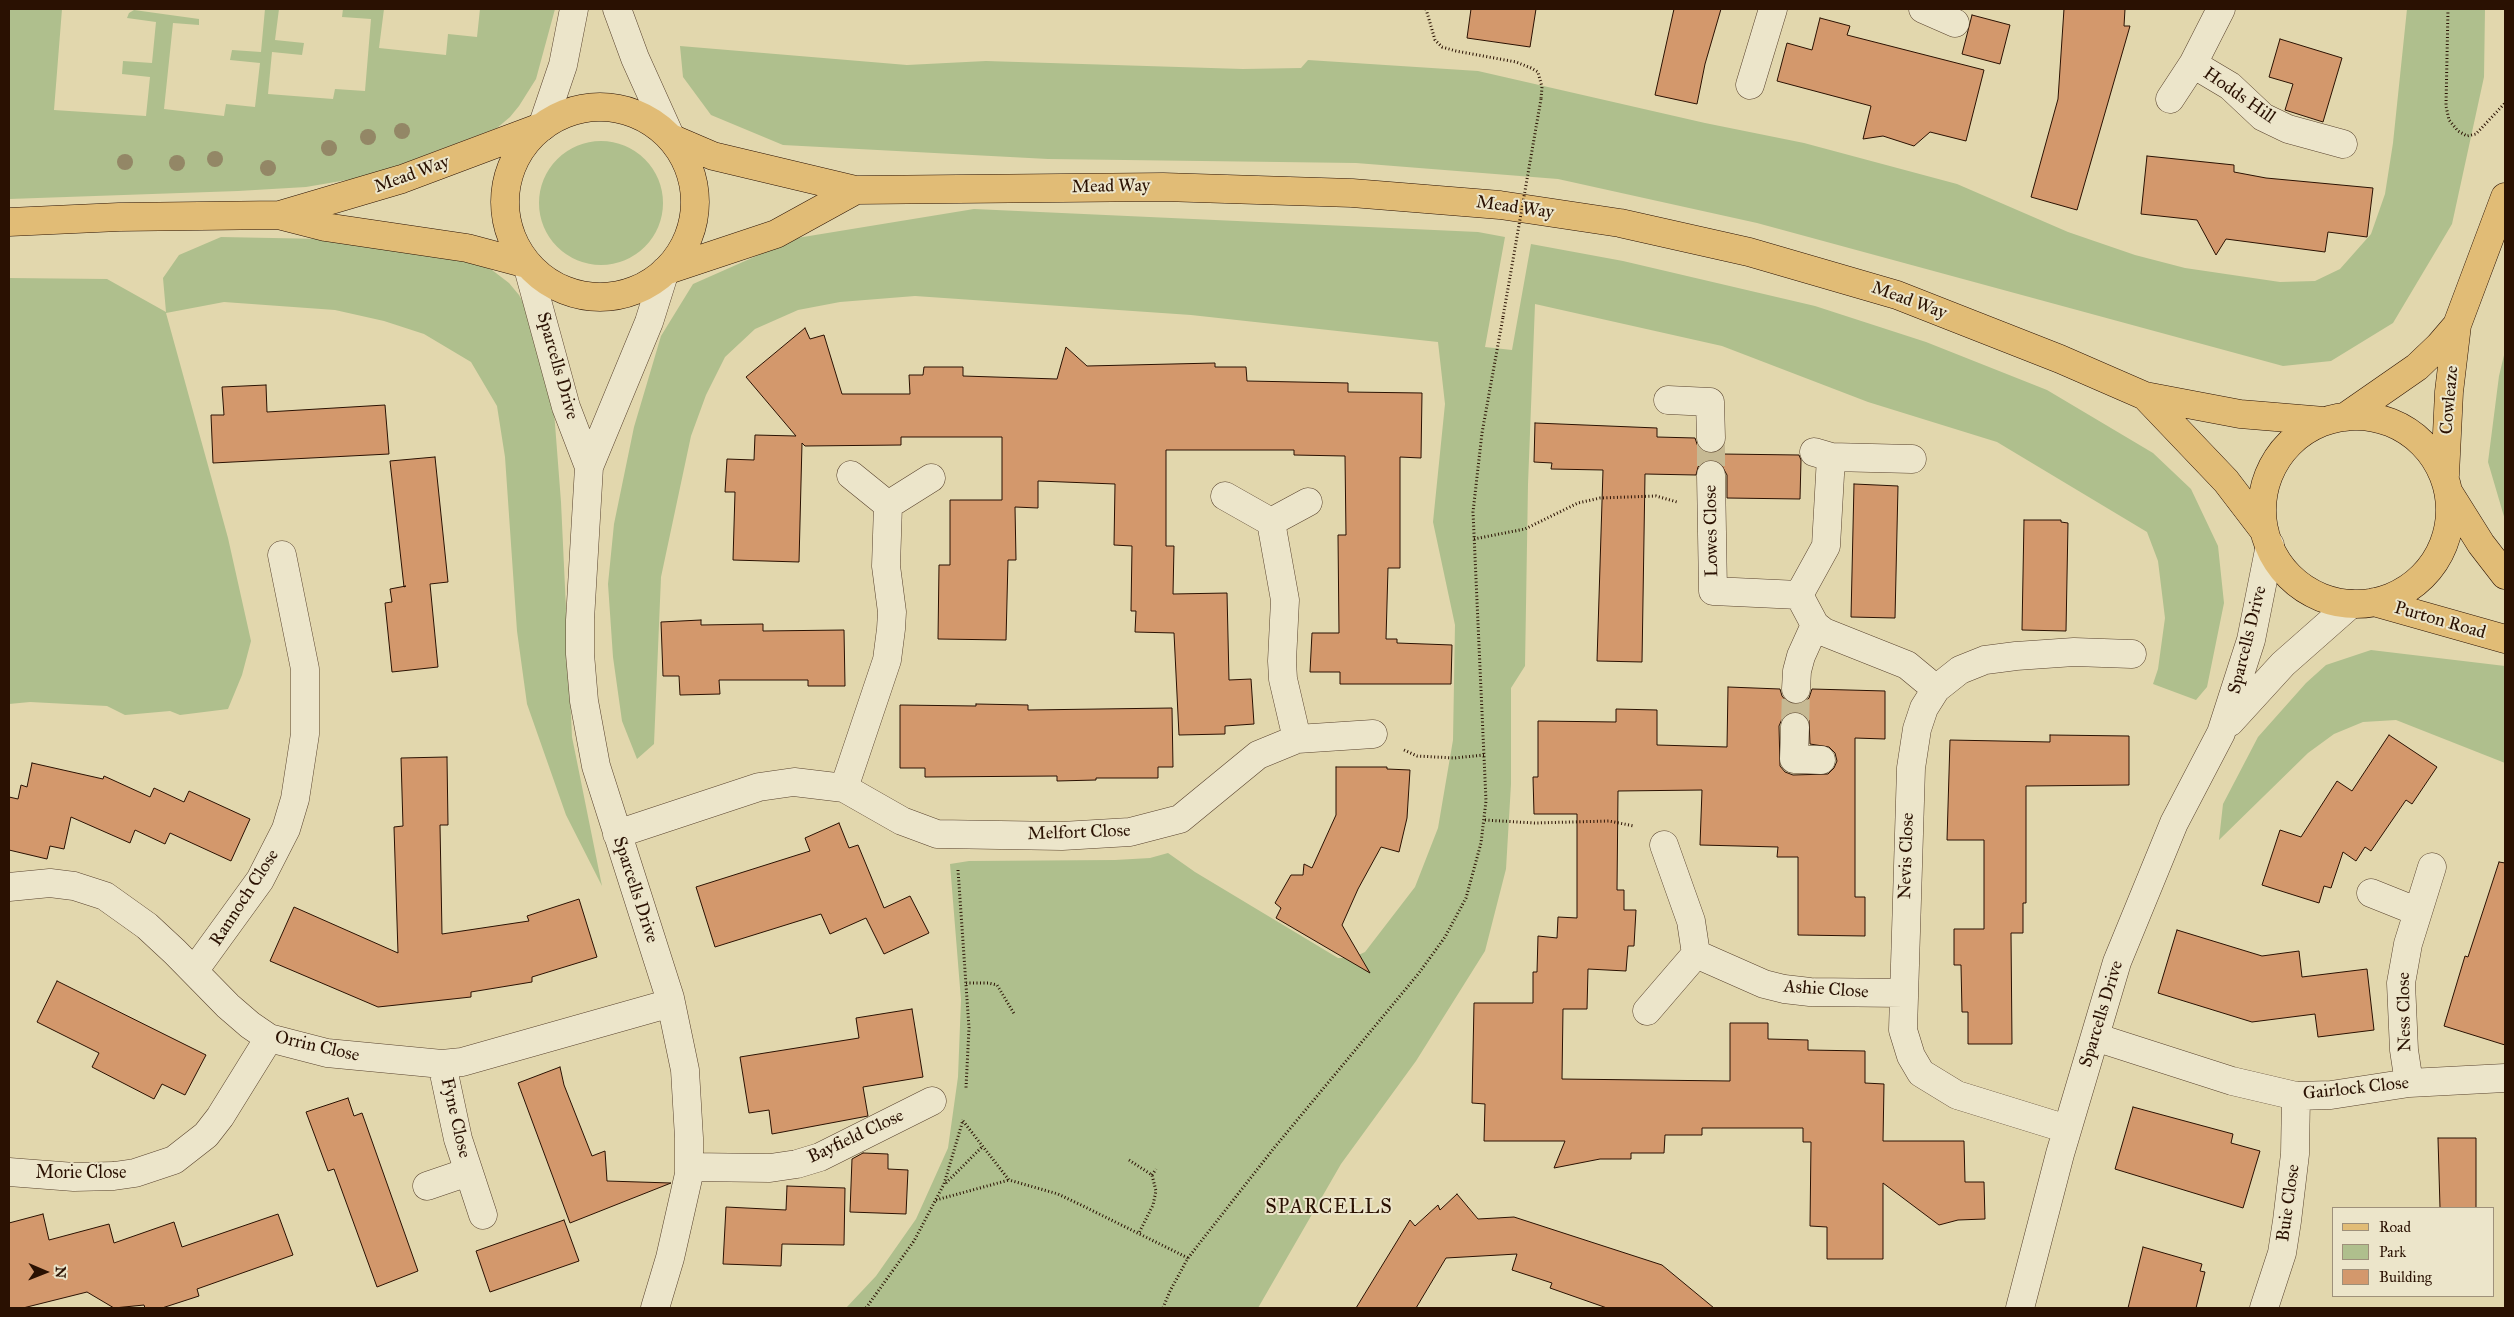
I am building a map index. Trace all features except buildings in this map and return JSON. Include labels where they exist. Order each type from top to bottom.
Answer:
[{"type":"main road","points":[[602,106],[628,110],[651,121],[671,138],[685,160],[693,184],[695,210],[690,233],[680,254],[665,272],[647,285],[626,294],[603,298],[581,296],[561,290],[543,279],[527,264],[515,247],[507,227],[504,205],[507,180],[516,156],[532,135],[542,127],[552,119],[576,109],[602,106]]},
{"type":"main road","name":"Mead Way","points":[[280,215],[402,179],[542,127]]},
{"type":"main road","name":"Mead Way","points":[[671,138],[713,156],[856,190],[1163,186],[1297,190],[1409,196],[1500,205],[1620,224],[1749,252],[1897,295],[2060,359],[2145,396],[2240,414],[2334,419]]},
{"type":"main road","name":"Mead Way","points":[[665,272],[776,234],[856,190]]},
{"type":"main road","name":"Cowleaze","points":[[2446,483],[2449,392],[2457,324],[2505,197]]},
{"type":"main road","name":"Mead Way","points":[[9,222],[119,217],[280,215],[325,227],[467,248],[527,264]]},
{"type":"main road","name":"Cowleaze","points":[[2334,419],[2417,368],[2457,324]]},
{"type":"main road","name":"Mead Way","points":[[2145,396],[2226,481],[2267,539]]},
{"type":"main road","points":[[2446,483],[2449,517],[2445,541],[2433,563],[2417,581],[2398,595],[2363,603],[2327,600],[2305,590],[2287,574],[2273,555],[2267,539],[2262,508],[2265,484],[2274,462],[2288,445],[2305,431],[2334,419],[2374,418],[2407,431],[2426,447],[2480,544],[2505,575]]},
{"type":"main road","name":"Purton Road","points":[[2363,603],[2505,639]]},
{"type":"street","points":[[542,127],[563,65],[574,9]]},
{"type":"street","points":[[617,9],[635,58],[671,138]]},
{"type":"street","points":[[1750,85],[1773,9]]},
{"type":"street","points":[[1923,9],[1956,23]]},
{"type":"street","name":"Hodds Hill","points":[[2170,99],[2193,64],[2221,9]]},
{"type":"street","name":"Hodds Hill","points":[[2193,64],[2230,86],[2263,117],[2288,129],[2343,144]]},
{"type":"street","name":"Sparcells Drive","points":[[527,264],[566,407],[589,467]]},
{"type":"street","name":"Sparcells Drive","points":[[655,1308],[682,1212],[689,1167],[685,1070],[671,1004],[604,793],[591,741],[580,654],[580,620],[589,467],[649,322],[665,272]]},
{"type":"street","points":[[1668,400],[1710,402],[1711,438]]},
{"type":"street","points":[[1912,459],[1822,455],[1826,546],[1799,595],[1815,625],[1845,642],[1890,657],[1906,665],[1936,689]]},
{"type":"street","points":[[851,475],[888,505]]},
{"type":"street","name":"Lowes Close","points":[[1711,475],[1713,591],[1799,595]]},
{"type":"street","points":[[888,505],[931,478]]},
{"type":"street","points":[[1225,496],[1271,522]]},
{"type":"street","points":[[1271,522],[1308,502]]},
{"type":"street","points":[[844,788],[887,660],[890,645],[892,612],[886,566],[888,505]]},
{"type":"street","points":[[1271,522],[1285,600],[1283,679],[1297,739]]},
{"type":"street","name":"Sparcells Drive","points":[[2020,1308],[2067,1129],[2117,962],[2174,823],[2221,732],[2251,640],[2267,539]]},
{"type":"street","name":"Rannoch Close","points":[[194,971],[260,880],[286,829],[295,799],[305,734],[305,669],[282,555]]},
{"type":"street","name":"Sparcells Drive","points":[[2221,732],[2283,664],[2363,603]]},
{"type":"street","points":[[1796,689],[1797,671],[1801,656],[1815,625]]},
{"type":"street","name":"Nevis Close","points":[[2067,1129],[1957,1095],[1921,1073],[1911,1056],[1903,1030],[1903,994],[1911,768],[1917,728],[1924,708],[1936,689],[1960,670],[1986,660],[2074,652],[2132,654]]},
{"type":"street","points":[[1795,727],[1794,759],[1821,760]]},
{"type":"street","name":"Melfort Close","points":[[617,834],[759,787],[794,782],[844,788],[894,817],[937,834],[1062,836],[1130,832],[1180,819],[1258,755],[1297,739],[1373,734]]},
{"type":"street","points":[[1647,1011],[1696,954],[1691,921],[1664,844]]},
{"type":"street","name":"Ness Close","points":[[2409,1083],[2404,1042],[2402,983],[2408,944],[2416,911],[2432,867]]},
{"type":"street","name":"Orrin Close","points":[[9,888],[50,883],[74,886],[105,896],[147,926],[228,1006],[269,1038],[327,1053],[442,1064],[482,1057],[671,1004]]},
{"type":"street","points":[[2371,893],[2416,911]]},
{"type":"street","name":"Ashie Close","points":[[1696,954],[1764,984],[1784,989],[1810,992],[1903,994]]},
{"type":"street","name":"Gairlock Close","points":[[2095,1037],[2232,1081],[2296,1096],[2331,1095],[2409,1083],[2505,1078]]},
{"type":"street","name":"Morie Close","points":[[9,1172],[74,1177],[114,1176],[144,1171],[174,1160],[206,1135],[220,1117],[269,1038]]},
{"type":"street","name":"Fyne Close","points":[[442,1064],[458,1139],[483,1215]]},
{"type":"street","name":"Buie Close","points":[[2264,1308],[2282,1253],[2287,1220],[2295,1154],[2296,1096]]},
{"type":"street","name":"Bayfield Close","points":[[689,1167],[770,1168],[797,1164],[820,1157],[932,1101]]},
{"type":"street","name":"Fyne Close","points":[[427,1186],[468,1172]]},
{"type":"path","points":[[1163,1308],[1188,1258],[1274,1148],[1419,973],[1445,937],[1466,898],[1485,820],[1484,755],[1473,512],[1482,433],[1542,87],[1539,76],[1531,68],[1516,62],[1492,59],[1442,47],[1434,40],[1426,9]]},
{"type":"path","points":[[2448,9],[2446,106],[2449,120],[2458,131],[2467,136],[2476,134],[2505,103]]},
{"type":"path","points":[[1474,540],[1525,529],[1578,503],[1627,495],[1656,496],[1672,500],[1684,506],[1712,527]]},
{"type":"path","points":[[1373,734],[1417,756],[1454,758],[1484,755]]},
{"type":"path","points":[[1485,820],[1534,823],[1610,821],[1632,826],[1664,844]]},
{"type":"path","points":[[966,983],[988,982],[997,985],[1015,1014]]},
{"type":"path","points":[[963,1120],[1009,1180]]},
{"type":"path","points":[[944,1184],[983,1146]]},
{"type":"path","points":[[1129,1160],[1152,1175],[1156,1191],[1153,1205],[1139,1233]]},
{"type":"path","points":[[1152,1175],[1156,1169]]},
{"type":"path","points":[[936,1200],[1009,1180],[1058,1194],[1188,1258]]},
{"type":"green space","points":[[9,9],[62,9],[54,110],[146,116],[150,77],[122,74],[123,61],[152,63],[156,22],[127,18],[129,13],[134,10],[199,19],[199,25],[173,23],[164,109],[224,116],[226,104],[255,107],[260,63],[230,60],[232,50],[261,52],[265,9],[279,9],[275,40],[304,43],[302,55],[272,52],[268,94],[333,99],[335,89],[365,91],[371,19],[342,17],[343,9],[384,9],[379,48],[446,55],[448,34],[477,37],[480,9],[555,9],[536,79],[510,117],[497,128],[370,176],[306,187],[9,199]]},
{"type":"green space","points":[[2407,9],[2485,9],[2484,77],[2452,224],[2393,323],[2331,361],[2283,366],[1757,223],[1558,179],[1356,163],[1048,159],[783,145],[711,115],[683,77],[680,46],[907,65],[986,61],[1243,69],[1301,68],[1308,60],[1478,71],[1705,123],[1804,143],[1957,184],[2068,232],[2135,255],[2185,268],[2280,282],[2315,281],[2340,269],[2371,234],[2385,194],[2393,143]]},
{"type":"green space","points":[[601,141],[625,146],[645,159],[658,179],[663,203],[658,227],[645,247],[625,260],[601,265],[577,260],[557,247],[544,227],[539,203],[544,179],[557,159],[577,146]]},
{"type":"green space","points":[[974,209],[1478,232],[1505,237],[1485,347],[1512,350],[1531,244],[1623,261],[1815,306],[1926,342],[2047,390],[2153,453],[2191,489],[2218,546],[2224,603],[2207,687],[2196,700],[2153,684],[2158,669],[2165,618],[2158,561],[2147,532],[1997,442],[1868,402],[1722,346],[1535,304],[1528,484],[1525,666],[1511,688],[1511,784],[1506,869],[1485,951],[1416,1061],[1341,1164],[1258,1308],[846,1308],[876,1276],[916,1219],[948,1148],[958,1077],[961,1000],[950,864],[969,861],[1115,860],[1150,858],[1168,853],[1195,872],[1338,958],[1352,958],[1365,952],[1415,887],[1438,828],[1453,740],[1455,625],[1433,522],[1445,404],[1438,342],[1191,315],[915,296],[840,302],[798,310],[755,329],[725,357],[706,395],[691,436],[661,577],[654,744],[637,759],[622,721],[613,657],[608,584],[614,524],[634,427],[661,336],[693,284],[797,238]]},
{"type":"green space","points":[[221,237],[324,239],[465,258],[492,270],[509,283],[519,295],[526,308],[554,411],[561,502],[572,737],[602,886],[566,815],[527,704],[517,631],[505,457],[497,406],[471,362],[424,334],[384,321],[335,310],[224,302],[166,313],[228,538],[251,641],[242,675],[228,709],[180,715],[170,711],[125,715],[107,706],[30,702],[9,704],[9,278],[107,279],[166,312],[163,278],[179,255]]},
{"type":"green space","points":[[2505,351],[2505,520],[2488,462],[2499,376]]},
{"type":"green space","points":[[2371,650],[2505,666],[2505,763],[2396,720],[2363,722],[2334,734],[2308,753],[2219,840],[2223,804],[2258,737],[2306,683],[2326,665]]},
{"type":"tunnel","points":[[1711,438],[1711,475]]},
{"type":"tunnel","points":[[1795,727],[1796,689]]},
{"type":"district","name":"SPARCELLS","points":[[1329,1208]]}]
